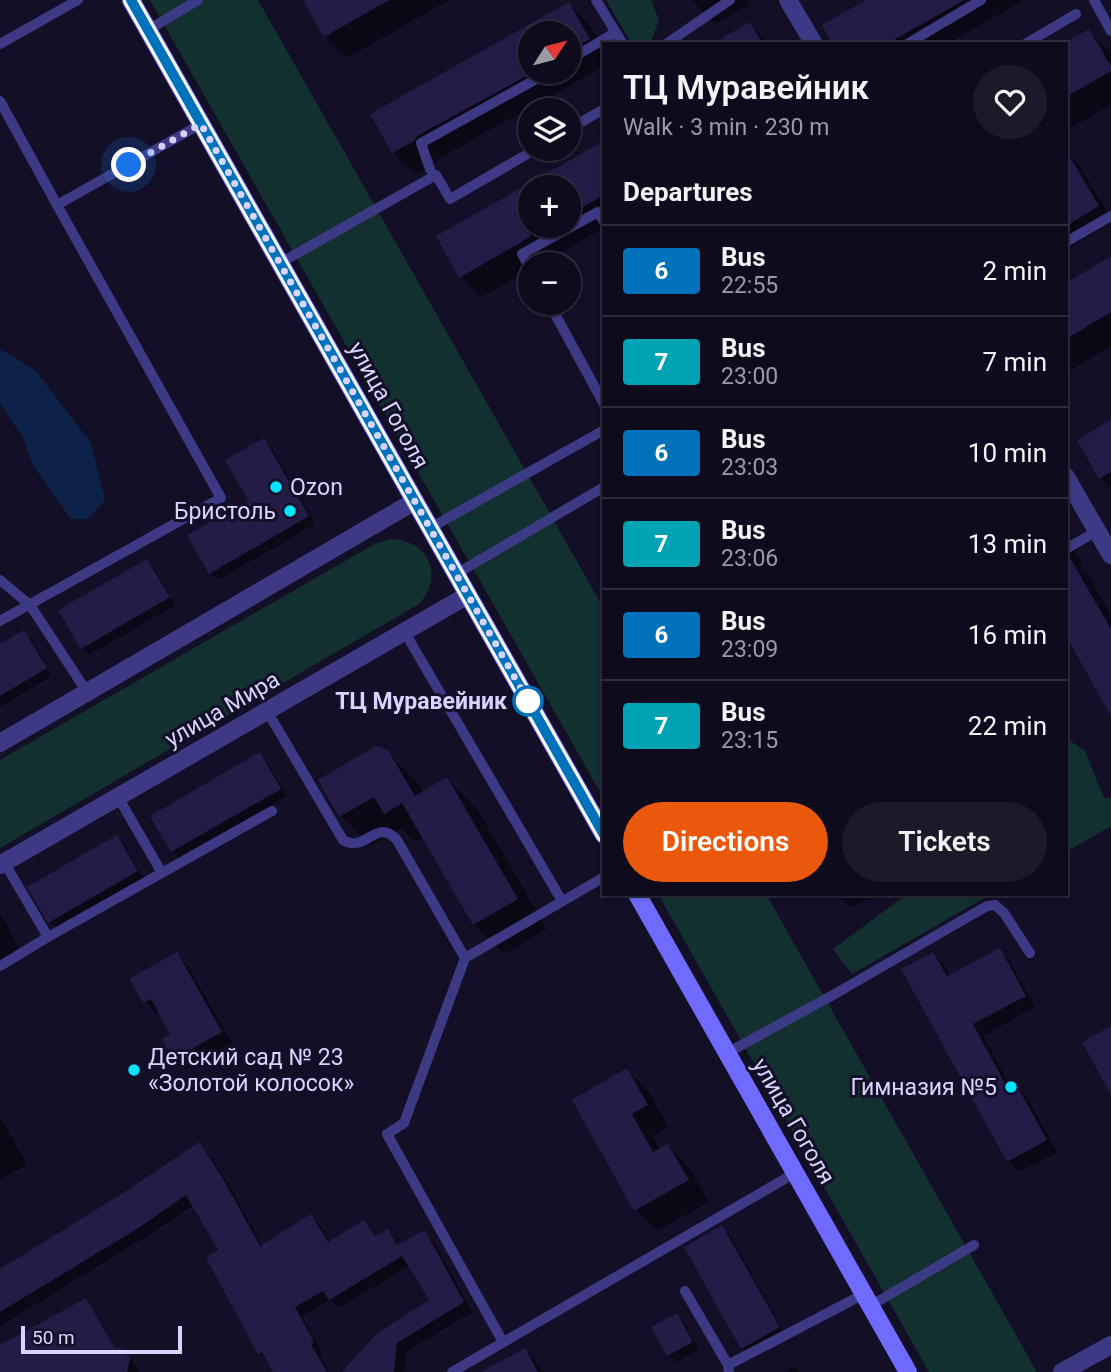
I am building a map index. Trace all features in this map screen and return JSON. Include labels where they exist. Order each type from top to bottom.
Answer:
[{"type":"main road","name":"улица Гоголя","points":[[131,0],[602,831]]},
{"type":"main road","name":"улица Гоголя","points":[[638,896],[908,1372]]},
{"type":"street","points":[[788,0],[813,42]]},
{"type":"street","points":[[1068,480],[1106,544]]},
{"type":"street","points":[[0,743],[415,501]]},
{"type":"street","name":"улица Мира","points":[[2,864],[468,595]]},
{"type":"street","points":[[1062,1372],[1111,1345]]},
{"type":"lane","points":[[0,44],[78,0]]},
{"type":"lane","points":[[148,30],[198,0]]},
{"type":"lane","points":[[596,0],[622,42]]},
{"type":"lane","points":[[669,42],[730,0]]},
{"type":"lane","points":[[910,42],[981,0]]},
{"type":"lane","points":[[1094,0],[1111,31]]},
{"type":"lane","points":[[1028,42],[1076,14]]},
{"type":"lane","points":[[581,53],[616,32]]},
{"type":"lane","points":[[430,169],[421,143],[527,84]]},
{"type":"lane","points":[[0,101],[221,498],[0,621]]},
{"type":"lane","points":[[581,122],[602,110]]},
{"type":"lane","points":[[57,205],[201,124]]},
{"type":"lane","points":[[280,263],[436,175],[450,199],[518,159]]},
{"type":"lane","points":[[526,252],[598,212],[602,219]]},
{"type":"lane","points":[[1068,241],[1111,216]]},
{"type":"lane","points":[[556,315],[602,400]]},
{"type":"lane","points":[[430,528],[602,431]]},
{"type":"lane","points":[[456,574],[602,488]]},
{"type":"lane","points":[[1068,549],[1106,544]]},
{"type":"lane","points":[[0,580],[30,605],[87,692]]},
{"type":"lane","points":[[404,631],[562,901]]},
{"type":"lane","points":[[267,711],[343,840],[352,845],[378,833],[392,835],[466,958]]},
{"type":"lane","points":[[118,797],[162,873]]},
{"type":"lane","points":[[0,966],[272,811]]},
{"type":"lane","points":[[2,864],[48,937]]},
{"type":"lane","points":[[503,1342],[387,1134],[404,1123],[466,958],[602,878]]},
{"type":"lane","points":[[727,1053],[987,906],[995,905],[1004,913],[1030,953]]},
{"type":"lane","points":[[452,1372],[795,1173]]},
{"type":"lane","points":[[685,1291],[728,1368],[974,1245]]},
{"type":"green space","points":[[150,0],[258,0],[602,605],[602,795]]},
{"type":"green space","points":[[606,0],[651,0],[659,20],[651,42],[630,41]]},
{"type":"green space","points":[[390,539],[414,545],[423,552],[428,561],[431,582],[419,604],[0,848],[0,760],[376,543]]},
{"type":"green space","points":[[1068,739],[1085,751],[1104,798],[1111,798],[1111,826],[1068,851]]},
{"type":"green space","points":[[659,896],[767,896],[1037,1372],[929,1372]]},
{"type":"green space","points":[[904,896],[988,896],[852,974],[833,949]]},
{"type":"water","points":[[0,349],[35,370],[91,443],[105,500],[88,519],[71,519],[32,464],[24,439],[0,404]]},
{"type":"building","points":[[303,0],[389,0],[324,37]]},
{"type":"building","points":[[866,0],[964,0],[890,42],[831,42],[822,25]]},
{"type":"building","points":[[569,2],[580,21],[535,21]]},
{"type":"building","points":[[750,22],[762,42],[715,42]]},
{"type":"building","points":[[581,23],[590,39],[581,44]]},
{"type":"building","points":[[1089,29],[1111,66],[1111,71],[1068,96],[1068,42]]},
{"type":"building","points":[[518,31],[518,81],[417,136],[414,141],[392,153],[370,114]]},
{"type":"building","points":[[602,142],[602,196],[581,208],[581,175],[544,175],[569,161],[581,161],[581,154]]},
{"type":"building","points":[[1068,153],[1099,206],[1068,225]]},
{"type":"building","points":[[518,190],[518,238],[528,238],[459,278],[436,236]]},
{"type":"building","points":[[1111,256],[1111,312],[1068,338],[1068,282]]},
{"type":"building","points":[[1111,420],[1111,472],[1099,479],[1077,440]]},
{"type":"building","points":[[264,438],[309,516],[209,574],[187,535],[248,500],[225,460]]},
{"type":"building","points":[[1068,556],[1111,629],[1111,716],[1068,640]]},
{"type":"building","points":[[147,559],[170,597],[81,649],[58,610]]},
{"type":"building","points":[[24,630],[47,668],[0,696],[0,644]]},
{"type":"building","points":[[376,746],[388,750],[415,796],[447,777],[518,899],[473,925],[402,803],[384,814],[374,797],[339,817],[318,780]]},
{"type":"building","points":[[260,752],[281,789],[171,852],[150,816]]},
{"type":"building","points":[[117,835],[138,871],[48,923],[27,887]]},
{"type":"building","points":[[1000,948],[1026,996],[973,1024],[1009,1091],[1017,1086],[1047,1140],[1007,1162],[901,969],[933,952],[947,976]]},
{"type":"building","points":[[177,952],[222,1032],[173,1059],[162,1039],[170,1034],[151,999],[143,1003],[129,979]]},
{"type":"building","points":[[1111,1026],[1111,1095],[1082,1042]]},
{"type":"building","points":[[627,1068],[648,1105],[632,1114],[653,1152],[668,1144],[689,1180],[634,1211],[572,1100]]},
{"type":"building","points":[[199,1142],[222,1177],[260,1246],[311,1214],[328,1242],[364,1220],[375,1236],[388,1229],[397,1245],[425,1230],[464,1302],[397,1343],[394,1372],[342,1372],[376,1334],[429,1300],[402,1256],[329,1300],[323,1291],[295,1307],[327,1372],[273,1372],[262,1352],[258,1354],[206,1258],[218,1250],[186,1195],[140,1227],[0,1312],[0,1269],[120,1195]]},
{"type":"building","points":[[722,1225],[780,1327],[741,1349],[684,1247]]},
{"type":"building","points":[[86,1298],[114,1347],[123,1349],[130,1358],[127,1372],[0,1372],[0,1345]]},
{"type":"building","points":[[677,1313],[693,1342],[667,1356],[651,1327]]},
{"type":"building","points":[[525,1348],[538,1372],[481,1372]]},
{"type":"bus line","name":"6","points":[[131,0],[602,831]]},
{"type":"place","name":"Ozon","points":[[276,487]]},
{"type":"place","name":"Бристоль","points":[[290,511]]},
{"type":"place","name":"ТЦ Муравейник","points":[[528,701]]},
{"type":"place","name":"Детский сад № 23 «Золотой колосок»","points":[[134,1070]]},
{"type":"place","name":"Гимназия №5","points":[[1011,1087]]},
{"type":"route","points":[[129,165],[201,124],[528,701]]}]
